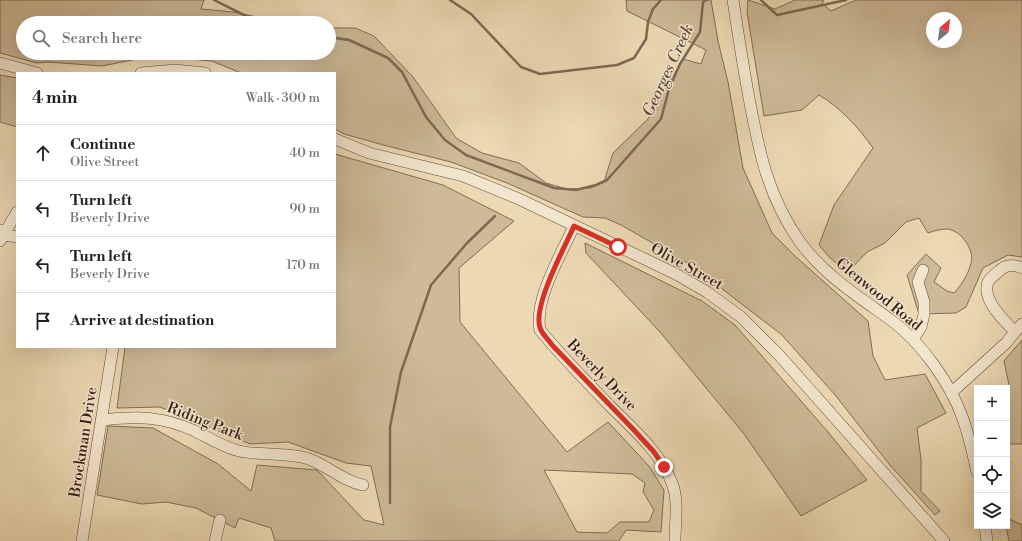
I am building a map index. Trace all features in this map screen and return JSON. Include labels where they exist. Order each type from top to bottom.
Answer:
[{"type":"street","name":"Glenwood Road","points":[[734,4],[757,139],[772,193],[782,215],[801,244],[832,277],[857,297],[892,321],[913,339],[942,376],[963,418],[974,460]]},
{"type":"street","points":[[0,63],[33,72]]},
{"type":"street","points":[[152,72],[175,70],[195,72]]},
{"type":"street","name":"Olive Street","points":[[336,139],[369,153],[463,176],[519,199],[676,274],[707,292],[742,317],[779,355],[944,541]]},
{"type":"street","points":[[16,213],[1,235],[16,237]]},
{"type":"street","name":"Beverly Drive","points":[[574,226],[540,304],[538,319],[540,330],[654,452],[664,467],[672,484],[675,500],[675,541]]},
{"type":"street","points":[[951,393],[1006,343],[1018,328],[994,308],[987,294],[988,282],[1002,268],[1008,265],[1022,268]]},
{"type":"street","points":[[913,339],[921,326],[924,314],[924,302],[918,282],[924,270]]},
{"type":"street","name":"Brockman Drive","points":[[82,541],[113,348]]},
{"type":"street","name":"Riding Park","points":[[102,420],[140,416],[174,423],[232,449],[250,453],[294,456],[307,459],[322,464],[354,483],[363,486]]},
{"type":"street","points":[[215,541],[220,520]]},
{"type":"street","points":[[985,529],[987,541]]},
{"type":"shaded area","points":[[0,0],[204,0],[201,9],[233,12],[252,16],[16,16],[16,57],[0,53]]},
{"type":"shaded area","points":[[626,0],[711,0],[718,41],[728,82],[743,168],[772,233],[796,257],[868,321],[873,356],[885,380],[925,374],[946,413],[917,428],[921,460],[921,491],[940,511],[935,515],[889,464],[836,396],[782,335],[691,265],[621,225],[605,218],[583,217],[507,183],[451,162],[344,134],[336,130],[336,72],[239,72],[212,61],[201,60],[336,60],[336,28],[355,28],[374,36],[413,77],[456,138],[482,153],[519,163],[546,183],[567,189],[591,188],[604,182],[613,153],[647,120],[683,59],[701,64],[706,50],[627,11]]},
{"type":"shaded area","points":[[748,0],[775,9],[795,0],[824,0],[822,3],[831,11],[856,0],[1022,0],[1022,257],[1008,255],[983,268],[966,307],[956,313],[919,314],[907,275],[926,254],[941,268],[934,282],[947,291],[954,293],[962,283],[971,263],[971,252],[966,242],[952,230],[939,230],[928,233],[919,218],[906,222],[885,243],[867,252],[848,272],[830,258],[819,245],[834,205],[873,148],[849,118],[819,95],[802,110],[764,116],[747,12]]},
{"type":"shaded area","points":[[26,60],[132,60],[102,66],[48,62],[37,63]]},
{"type":"shaded area","points":[[0,75],[16,78],[16,127],[0,122]]},
{"type":"shaded area","points":[[336,154],[443,185],[514,221],[459,268],[460,322],[567,452],[608,422],[649,466],[664,490],[661,532],[626,530],[619,541],[275,541],[271,528],[239,518],[235,528],[196,508],[166,502],[142,504],[97,495],[108,426],[153,428],[218,464],[251,491],[257,465],[317,470],[364,520],[384,525],[371,466],[346,463],[288,442],[250,444],[160,407],[117,408],[125,348],[336,348]],"holes":[[[544,470],[632,474],[645,483],[643,492],[654,510],[649,522],[620,522],[607,533],[577,532]]]},
{"type":"shaded area","points":[[585,243],[702,301],[735,325],[828,432],[867,480],[801,516],[744,434],[660,332],[586,253]]},
{"type":"shaded area","points":[[1022,340],[1022,444],[1010,444],[1010,385],[1004,361]]},
{"type":"shaded area","points":[[1010,519],[1022,525],[1022,541],[1009,541],[1007,529],[1010,529]]},
{"type":"waterway","name":"Georges Creek","points":[[214,0],[246,16]]},
{"type":"waterway","points":[[450,0],[471,14],[521,67],[540,74],[617,65],[634,58],[646,39],[648,22],[653,9],[661,0]]},
{"type":"waterway","name":"Georges Creek","points":[[703,2],[707,0]]},
{"type":"waterway","name":"Georges Creek","points":[[761,0],[777,15],[846,0]]},
{"type":"waterway","name":"Georges Creek","points":[[336,38],[349,40],[388,58],[402,72],[426,117],[445,140],[466,155],[554,188],[576,190],[596,185],[607,180],[661,119],[669,89],[680,64],[700,32],[703,2]]},
{"type":"waterway","points":[[390,503],[390,427],[401,372],[431,285],[467,243],[495,216]]},
{"type":"route","points":[[618,247],[574,226],[540,304],[538,319],[540,330],[552,345],[654,452],[664,467]]}]
